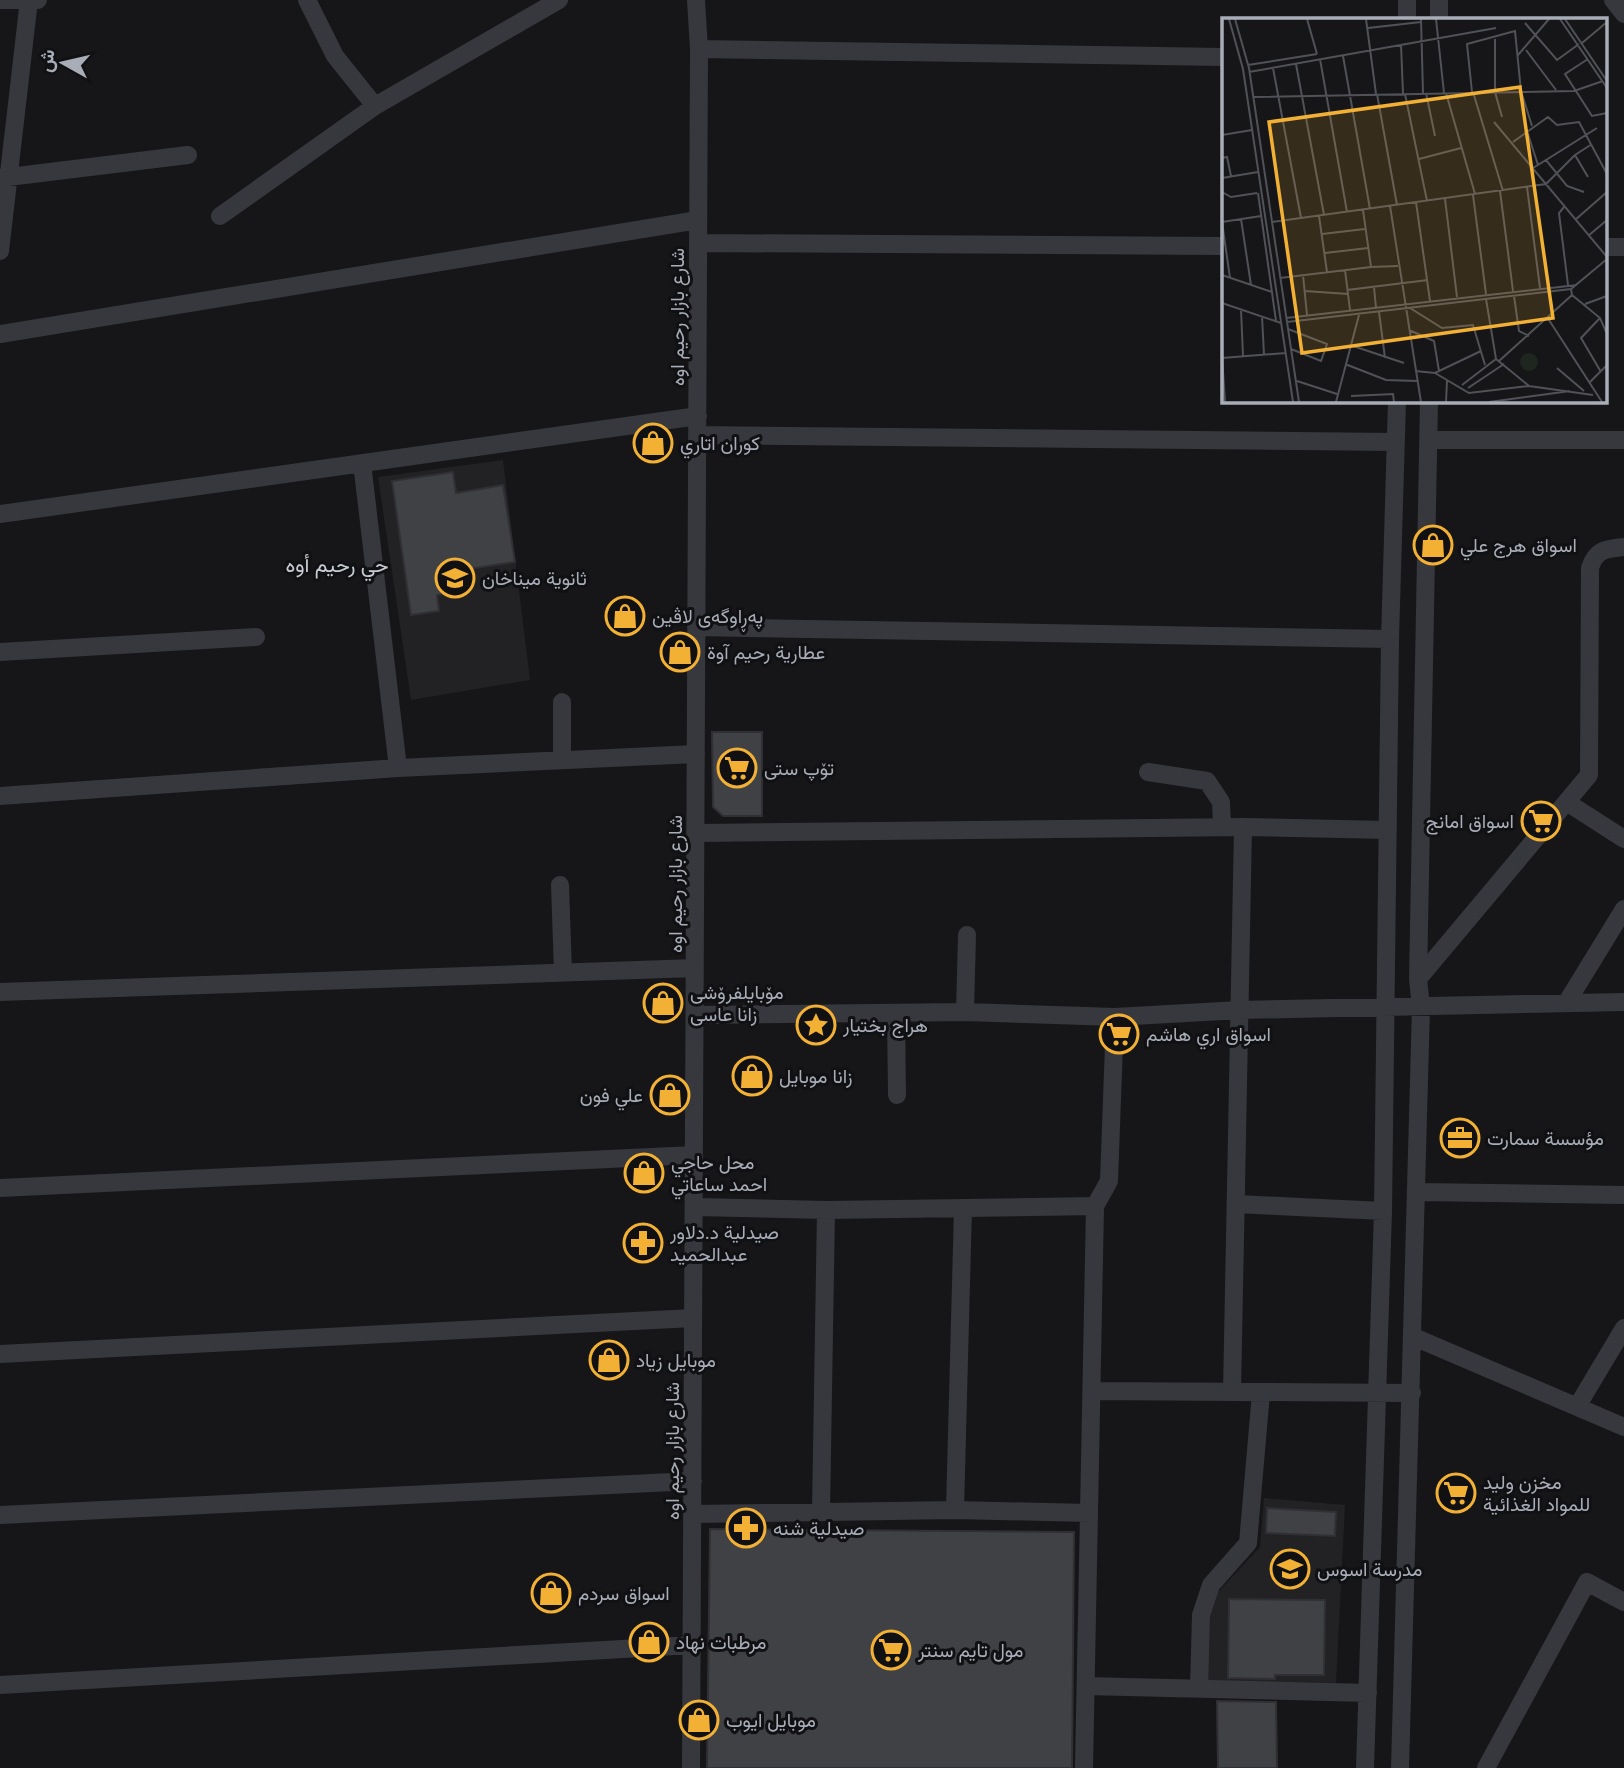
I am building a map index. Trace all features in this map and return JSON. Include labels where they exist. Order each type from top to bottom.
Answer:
[{"type":"street","points":[[0,0],[33,1],[4,178],[0,251]]},
{"type":"street","points":[[307,0],[335,56],[375,106]]},
{"type":"street","points":[[220,216],[375,106],[559,0]]},
{"type":"street","name":"شارع بازار رحيم اوه","points":[[691,1768],[698,435],[699,49],[696,0]]},
{"type":"street","points":[[1407,0],[1407,18]]},
{"type":"street","points":[[1439,0],[1439,18]]},
{"type":"street","points":[[1613,0],[1624,13]]},
{"type":"street","points":[[699,49],[1222,57]]},
{"type":"street","points":[[4,178],[187,155]]},
{"type":"street","points":[[0,334],[698,220]]},
{"type":"street","points":[[698,243],[1222,246]]},
{"type":"street","points":[[1606,247],[1624,247]]},
{"type":"street","points":[[1365,1768],[1383,1211],[1390,639],[1397,402]]},
{"type":"street","points":[[1400,1768],[1418,1192],[1418,979],[1429,402]]},
{"type":"street","points":[[0,514],[698,416]]},
{"type":"street","points":[[698,435],[1395,442]]},
{"type":"street","points":[[1429,440],[1624,440]]},
{"type":"street","points":[[362,463],[398,768]]},
{"type":"street","points":[[1418,979],[1589,775],[1590,568],[1594,556],[1602,550],[1624,547]]},
{"type":"street","points":[[696,627],[1390,639]]},
{"type":"street","points":[[0,652],[256,637]]},
{"type":"street","points":[[562,702],[562,760]]},
{"type":"street","points":[[0,796],[398,768],[696,754]]},
{"type":"street","points":[[1148,772],[1207,781],[1221,802],[1222,827]]},
{"type":"street","points":[[1568,803],[1624,839]]},
{"type":"street","points":[[696,833],[1222,827],[1388,830]]},
{"type":"street","points":[[1232,1392],[1243,827]]},
{"type":"street","points":[[559,885],[563,972]]},
{"type":"street","points":[[1567,1002],[1624,908]]},
{"type":"street","points":[[965,1012],[967,935]]},
{"type":"street","points":[[0,992],[695,968]]},
{"type":"street","points":[[695,1015],[965,1012],[1115,1017],[1240,1010],[1624,1002]]},
{"type":"street","points":[[897,1013],[897,1095]]},
{"type":"street","points":[[1084,1768],[1095,1206],[1110,1181],[1115,1017]]},
{"type":"street","points":[[0,1188],[694,1155]]},
{"type":"street","points":[[1418,1192],[1624,1195]]},
{"type":"street","points":[[1236,1204],[1383,1211]]},
{"type":"street","points":[[694,1207],[827,1210],[1095,1206]]},
{"type":"street","points":[[955,1510],[963,1208]]},
{"type":"street","points":[[821,1512],[827,1210]]},
{"type":"street","points":[[0,1354],[693,1318]]},
{"type":"street","points":[[1578,1405],[1624,1328]]},
{"type":"street","points":[[1414,1337],[1622,1421]]},
{"type":"street","points":[[1092,1391],[1377,1395],[1412,1393]]},
{"type":"street","points":[[1199,1688],[1201,1615],[1211,1585],[1248,1543],[1261,1393]]},
{"type":"street","points":[[0,1516],[693,1481]]},
{"type":"street","points":[[692,1514],[955,1510],[1089,1513]]},
{"type":"street","points":[[1486,1768],[1587,1582],[1624,1602]]},
{"type":"street","points":[[0,1685],[692,1645]]},
{"type":"street","points":[[1086,1686],[1368,1693]]},
{"type":"shaded area","name":"ثانوية ميناخان","points":[[503,460],[530,680],[411,700],[378,477]]},
{"type":"shaded area","name":"مدرسة اسوس","points":[[1264,1498],[1345,1505],[1336,1683],[1205,1681],[1207,1615],[1218,1592],[1260,1547]]},
{"type":"building","points":[[453,472],[456,493],[503,485],[515,562],[468,569],[471,590],[437,595],[439,611],[411,615],[392,481]]},
{"type":"building","name":"تۆپ ستی","points":[[712,732],[762,732],[762,816],[723,816],[713,807]]},
{"type":"building","points":[[1267,1508],[1336,1512],[1335,1536],[1266,1533]]},
{"type":"building","name":"مول تايم سنتر","points":[[710,1529],[1074,1532],[1072,1768],[707,1768]]},
{"type":"building","points":[[1229,1599],[1325,1600],[1324,1675],[1275,1675],[1275,1679],[1228,1678]]},
{"type":"building","points":[[1217,1701],[1276,1702],[1277,1768],[1218,1768]]},
{"type":"place","name":"كوران اتاري","points":[[653,443]]},
{"type":"place","name":"اسواق هرج علي","points":[[1433,545]]},
{"type":"place","name":"ثانوية ميناخان","points":[[455,578]]},
{"type":"place","name":"پەڕاوگەی لاڤین","points":[[625,616]]},
{"type":"place","name":"عطارية رحيم آوة","points":[[680,652]]},
{"type":"place","name":"تۆپ ستی","points":[[737,768]]},
{"type":"place","name":"اسواق امانج","points":[[1541,821]]},
{"type":"place","name":"مۆبایلفرۆشی زانا عاسی","points":[[663,1003]]},
{"type":"place","name":"هراج بختيار","points":[[816,1025]]},
{"type":"place","name":"اسواق اري هاشم","points":[[1119,1034]]},
{"type":"place","name":"زانا موبايل","points":[[752,1076]]},
{"type":"place","name":"علي فون","points":[[670,1095]]},
{"type":"place","name":"مؤسسة سمارت","points":[[1460,1138]]},
{"type":"place","name":"محل حاجي احمد ساعاتي","points":[[644,1173]]},
{"type":"place","name":"صيدلية د.دلاور عبدالحميد","points":[[643,1243]]},
{"type":"place","name":"موبايل زياد","points":[[609,1360]]},
{"type":"place","name":"مخزن وليد للمواد الغذائية","points":[[1456,1493]]},
{"type":"place","name":"صيدلية شنه","points":[[746,1528]]},
{"type":"place","name":"مدرسة اسوس","points":[[1290,1569]]},
{"type":"place","name":"اسواق سردم","points":[[551,1593]]},
{"type":"place","name":"مرطبات نهاد","points":[[649,1642]]},
{"type":"place","name":"مول تايم سنتر","points":[[891,1650]]},
{"type":"place","name":"موبايل ايوب","points":[[699,1720]]},
{"type":"district","name":"حي رحيم أوه","points":[[337,565]]}]
